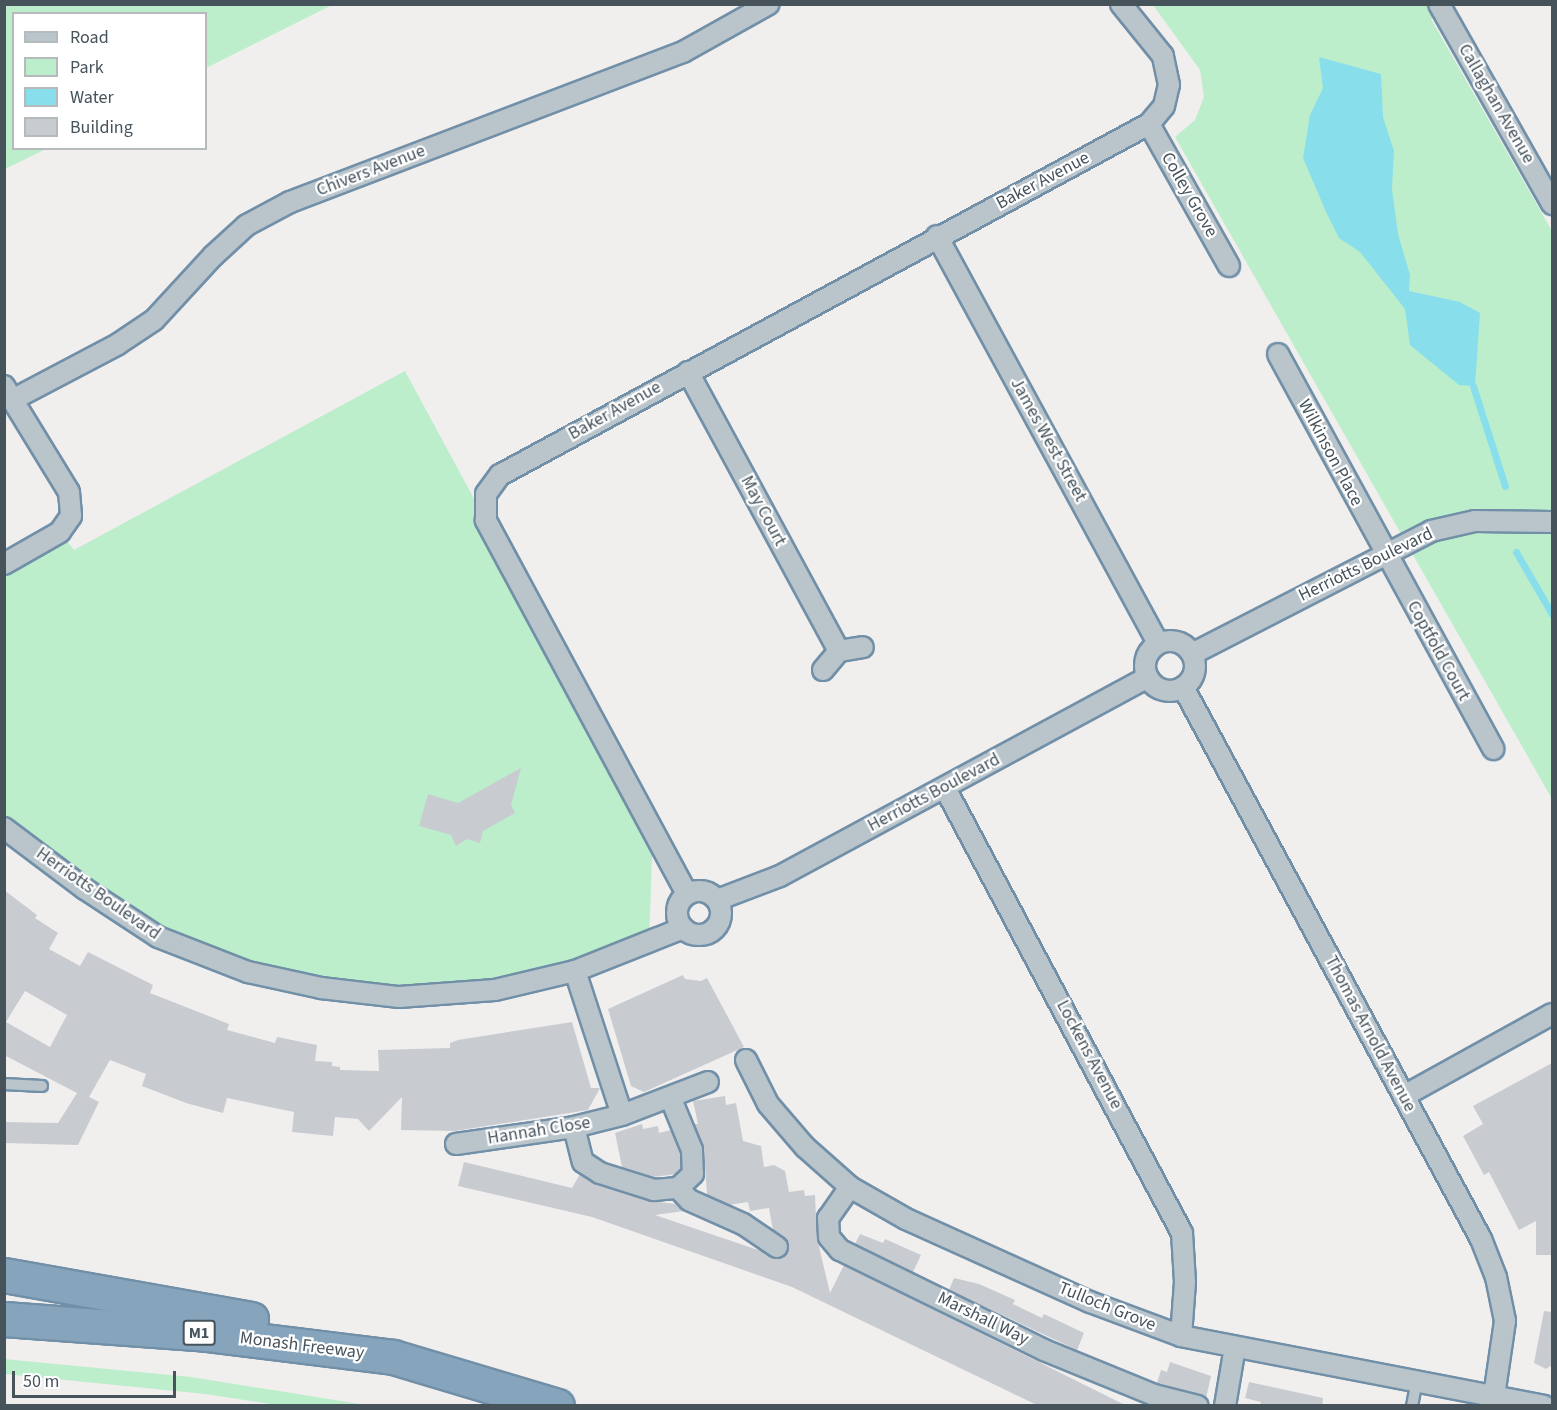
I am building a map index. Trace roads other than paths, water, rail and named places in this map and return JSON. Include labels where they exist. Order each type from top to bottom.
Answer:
[{"type":"highway","points":[[4,1275],[305,1328],[393,1357]]},
{"type":"highway","name":"Monash Freeway","points":[[4,1318],[206,1334],[393,1357],[557,1406]]},
{"type":"street","name":"Chivers Avenue","points":[[8,393],[118,344],[154,320],[213,256],[248,225],[290,202],[683,52],[769,4]]},
{"type":"street","points":[[1121,4],[1162,57],[1169,85],[1164,106],[1149,124]]},
{"type":"street","name":"Callaghan Avenue","points":[[1439,4],[1552,204]]},
{"type":"street","name":"Baker Avenue","points":[[687,894],[486,520],[484,503],[500,475],[937,236],[1149,124]]},
{"type":"street","name":"Colley Grove","points":[[1149,124],[1229,266]]},
{"type":"street","name":"James West Street","points":[[937,236],[1158,644]]},
{"type":"street","name":"Wilkinson Place","points":[[1278,354],[1383,553]]},
{"type":"street","name":"May Court","points":[[688,372],[839,651]]},
{"type":"street","points":[[4,564],[60,532],[71,516],[69,492],[8,393]]},
{"type":"street","name":"Herriotts Boulevard","points":[[1192,654],[1383,553],[1431,531],[1475,521],[1552,522]]},
{"type":"street","name":"Coptfold Court","points":[[1383,553],[1493,749]]},
{"type":"street","points":[[1178,642],[1192,654],[1194,672],[1183,687],[1159,689],[1148,677],[1146,658],[1158,644],[1178,642]]},
{"type":"street","points":[[823,669],[839,651],[863,647]]},
{"type":"street","name":"Herriotts Boulevard","points":[[717,900],[780,876],[1148,677]]},
{"type":"street","name":"Thomas Arnold Avenue","points":[[1183,687],[1481,1239],[1496,1277],[1505,1321],[1494,1396]]},
{"type":"street","name":"Lockens Avenue","points":[[945,788],[1182,1233],[1185,1282],[1180,1336]]},
{"type":"street","name":"Herriotts Boulevard","points":[[4,828],[85,889],[158,937],[248,972],[321,988],[399,997],[495,990],[575,971],[683,928]]},
{"type":"street","points":[[700,891],[717,900],[721,914],[715,928],[696,935],[683,928],[677,910],[687,894],[700,891]]},
{"type":"street","points":[[575,971],[622,1115]]},
{"type":"street","points":[[1404,1096],[1552,1014]]},
{"type":"street","name":"Tulloch Grove","points":[[746,1060],[768,1104],[805,1147],[850,1186],[917,1224],[1090,1302],[1180,1336],[1544,1406]]},
{"type":"street","name":"Hannah Close","points":[[456,1144],[574,1127],[671,1099],[708,1082]]},
{"type":"street","points":[[574,1127],[583,1162],[600,1173],[654,1190],[678,1188],[693,1174],[692,1150],[671,1099]]},
{"type":"street","name":"Marshall Way","points":[[850,1186],[828,1218],[829,1237],[840,1250],[1044,1350],[1154,1395],[1198,1406]]},
{"type":"street","points":[[678,1188],[689,1200],[743,1224],[777,1247]]},
{"type":"street","points":[[1224,1406],[1235,1347]]},
{"type":"lane","points":[[4,1084],[42,1086]]},
{"type":"lane","points":[[1412,1406],[1417,1381]]},
{"type":"water","points":[[1319,57],[1381,74],[1383,117],[1394,151],[1392,189],[1398,234],[1410,275],[1409,291],[1460,302],[1480,313],[1475,386],[1459,385],[1410,345],[1405,309],[1360,252],[1339,238],[1326,212],[1303,158],[1310,115],[1323,88]]},
{"type":"waterway","points":[[1473,386],[1505,486]]},
{"type":"waterway","points":[[1516,552],[1552,614]]}]
